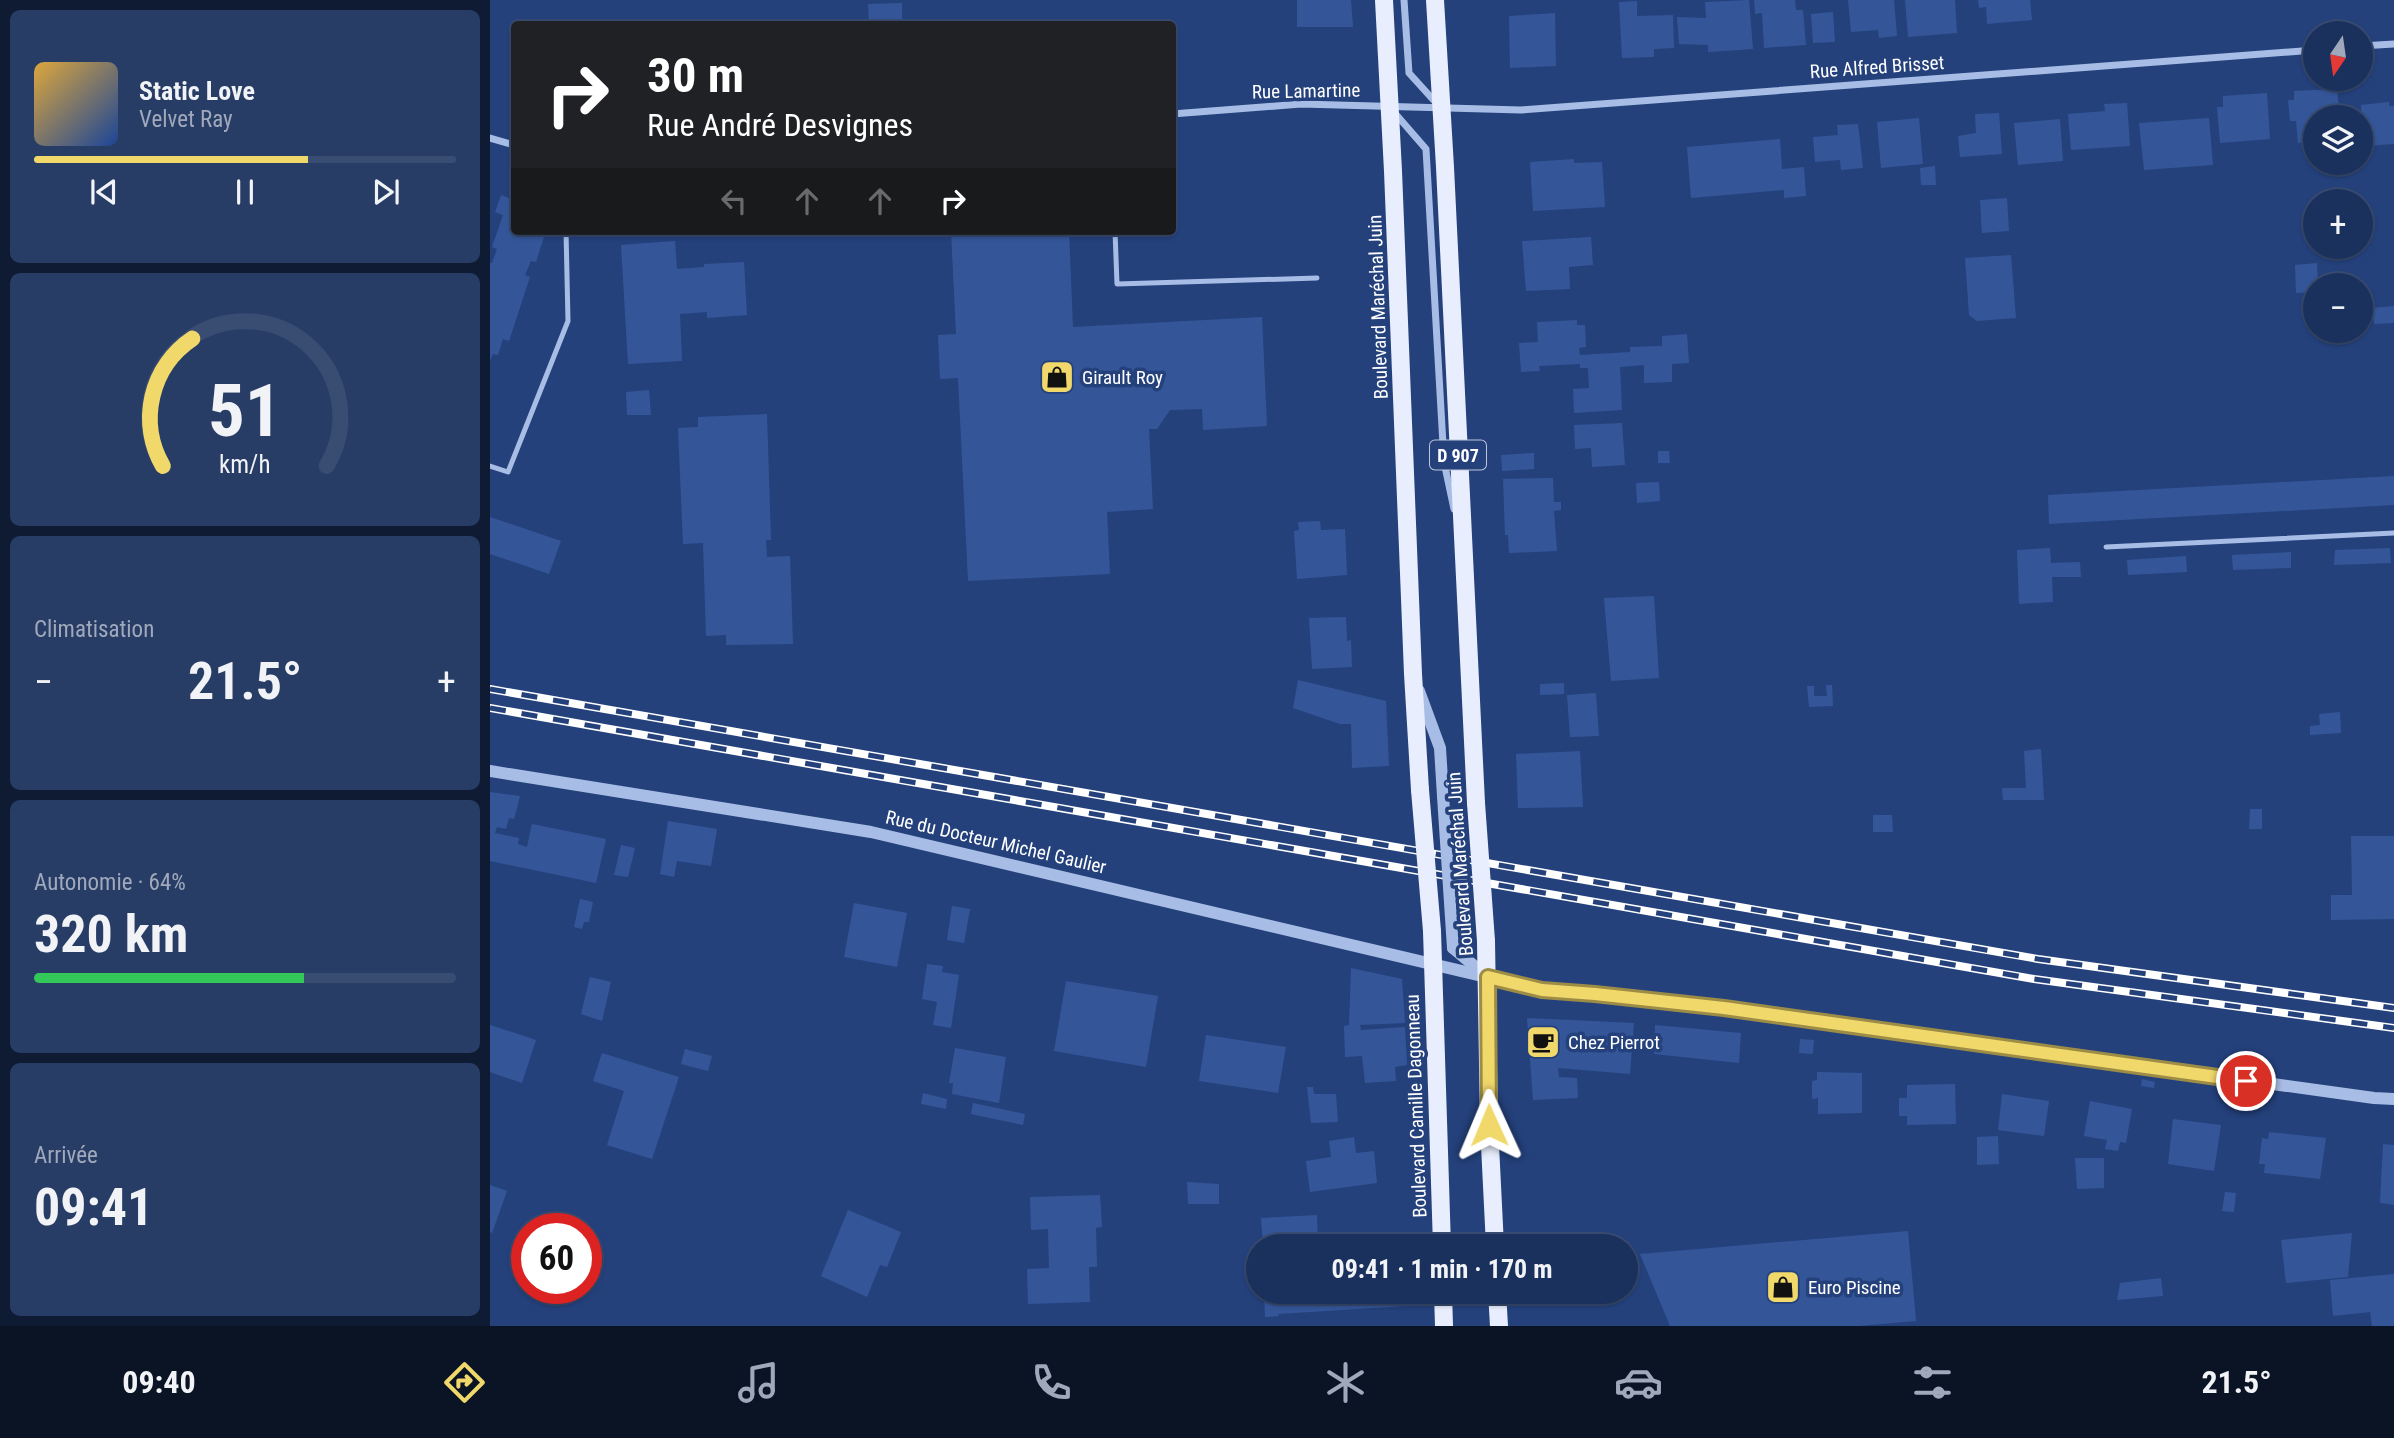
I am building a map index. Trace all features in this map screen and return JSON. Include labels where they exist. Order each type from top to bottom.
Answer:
[{"type":"main road","name":"Boulevard Maréchal Juin","points":[[1384,0],[1413,674],[1433,964]]},
{"type":"main road","name":"Boulevard Maréchal Juin","points":[[1435,0],[1476,803],[1488,977]]},
{"type":"main road","name":"Boulevard Camille Dagonneau","points":[[1433,964],[1442,1234]]},
{"type":"main road","points":[[1488,977],[1489,1125],[1494,1234]]},
{"type":"main road","points":[[1443,1304],[1444,1326]]},
{"type":"main road","points":[[1498,1304],[1499,1326]]},
{"type":"street","points":[[1404,0],[1409,73],[1441,108]]},
{"type":"street","points":[[2373,45],[2394,44]]},
{"type":"street","name":"Rue Alfred Brisset","points":[[1441,108],[1521,110],[2303,51]]},
{"type":"street","name":"Rue Lamartine","points":[[1176,114],[1301,104],[1441,108]]},
{"type":"street","name":"Boulevard Maréchal Juin","points":[[1389,106],[1426,149],[1444,462],[1463,550]]},
{"type":"street","points":[[490,138],[511,144]]},
{"type":"street","name":"Boulevard Maréchal Juin","points":[[1413,674],[1440,748],[1453,948],[1488,977]]},
{"type":"street","name":"Rue du Docteur Michel Gaulier","points":[[490,771],[871,832],[1542,990],[1724,1008],[2394,1099]]},
{"type":"lane","points":[[490,466],[508,472],[568,321],[566,235]]},
{"type":"lane","points":[[1115,235],[1117,285],[1317,278]]},
{"type":"lane","points":[[2106,547],[2394,533]]},
{"type":"building","points":[[1297,0],[1351,0],[1353,27],[1297,27]]},
{"type":"building","points":[[1749,0],[1753,49],[1708,52],[1708,45],[1679,44],[1677,17],[1706,18],[1705,2]]},
{"type":"building","points":[[1754,0],[1795,0],[1796,10],[1803,10],[1806,45],[1764,48],[1762,13],[1755,14]]},
{"type":"building","points":[[1848,0],[1894,0],[1897,36],[1879,38],[1878,30],[1851,32]]},
{"type":"building","points":[[1905,0],[1955,0],[1957,33],[1908,37]]},
{"type":"building","points":[[1978,0],[2030,0],[2032,20],[1987,24],[1986,7],[1979,8]]},
{"type":"building","points":[[1637,1],[1637,16],[1673,15],[1674,48],[1654,49],[1654,57],[1622,58],[1619,2]]},
{"type":"building","points":[[902,3],[902,21],[869,21],[868,4]]},
{"type":"building","points":[[1833,12],[1835,42],[1813,43],[1811,14]]},
{"type":"building","points":[[1555,13],[1556,66],[1510,68],[1509,16]]},
{"type":"building","points":[[2294,91],[2337,91],[2339,105],[2303,105],[2303,142],[2298,143],[2296,121],[2290,121],[2288,100],[2294,100]]},
{"type":"building","points":[[2267,93],[2270,139],[2220,143],[2217,107],[2223,107],[2223,96]]},
{"type":"building","points":[[2389,102],[2389,106],[2394,106],[2394,144],[2373,145],[2373,105],[2361,105]]},
{"type":"building","points":[[2127,103],[2130,146],[2071,150],[2068,114],[2105,111],[2104,104]]},
{"type":"building","points":[[1999,113],[2002,154],[1960,157],[1958,136],[1976,133],[1975,114]]},
{"type":"building","points":[[1919,118],[1923,164],[1881,168],[1877,122]]},
{"type":"building","points":[[2209,118],[2213,165],[2144,170],[2139,123]]},
{"type":"building","points":[[2060,119],[2063,161],[2018,165],[2014,123]]},
{"type":"building","points":[[1858,124],[1863,168],[1841,170],[1840,160],[1815,162],[1813,137],[1838,135],[1837,125]]},
{"type":"building","points":[[1780,139],[1782,169],[1804,167],[1806,196],[1784,198],[1784,190],[1691,198],[1687,147]]},
{"type":"building","points":[[1574,159],[1574,163],[1602,162],[1605,207],[1533,211],[1530,162]]},
{"type":"building","points":[[1935,166],[1936,185],[1921,185],[1920,168]]},
{"type":"building","points":[[501,195],[511,199],[511,235],[545,235],[536,262],[531,261],[525,275],[530,277],[509,341],[503,339],[498,355],[493,354],[490,361],[490,263],[497,249],[492,247],[503,215],[495,212]]},
{"type":"building","points":[[2007,198],[2009,231],[1982,233],[1980,200]]},
{"type":"building","points":[[951,235],[1069,235],[1073,327],[1262,317],[1267,426],[1203,430],[1202,409],[1170,410],[1157,429],[1149,429],[1153,509],[1107,512],[1110,574],[968,581],[958,378],[940,379],[938,335],[956,334]]},
{"type":"building","points":[[1591,237],[1593,265],[1569,267],[1570,289],[1526,291],[1522,241]]},
{"type":"building","points":[[675,241],[677,269],[704,267],[704,264],[744,262],[747,315],[707,318],[707,312],[680,314],[682,361],[628,364],[621,245]]},
{"type":"building","points":[[2011,255],[2016,318],[1977,321],[1969,315],[1965,258]]},
{"type":"building","points":[[2317,263],[2317,273],[2303,273],[2303,293],[2296,293],[2295,265]]},
{"type":"building","points":[[2394,306],[2394,323],[2374,324],[2373,308]]},
{"type":"building","points":[[1577,320],[1577,325],[1585,325],[1586,347],[1579,348],[1580,355],[1630,352],[1630,347],[1662,346],[1662,336],[1687,334],[1689,363],[1672,364],[1672,382],[1644,383],[1644,365],[1620,367],[1622,410],[1574,413],[1573,389],[1589,388],[1588,368],[1580,368],[1580,364],[1539,366],[1540,371],[1521,372],[1519,343],[1538,342],[1537,322]]},
{"type":"building","points":[[649,390],[651,415],[627,415],[626,392]]},
{"type":"building","points":[[767,414],[771,540],[766,540],[767,557],[790,556],[793,644],[726,645],[726,635],[706,636],[703,543],[683,544],[678,428],[698,427],[698,417]]},
{"type":"building","points":[[1622,423],[1625,465],[1592,467],[1591,448],[1575,449],[1574,425]]},
{"type":"building","points":[[1658,451],[1669,451],[1670,463],[1658,463]]},
{"type":"building","points":[[1534,453],[1534,469],[1502,471],[1501,455]]},
{"type":"building","points":[[2394,476],[2394,505],[2049,524],[2048,495]]},
{"type":"building","points":[[1553,478],[1554,502],[1561,502],[1561,510],[1554,511],[1557,551],[1509,553],[1508,535],[1505,535],[1503,479]]},
{"type":"building","points":[[1659,482],[1660,501],[1637,503],[1636,483]]},
{"type":"building","points":[[490,517],[561,541],[549,574],[490,554]]},
{"type":"building","points":[[1320,521],[1321,530],[1345,529],[1347,575],[1297,579],[1294,531],[1299,530],[1298,522]]},
{"type":"building","points":[[2050,548],[2051,563],[2080,562],[2081,577],[2052,577],[2053,602],[2019,604],[2017,550]]},
{"type":"building","points":[[2390,548],[2391,563],[2334,565],[2335,550]]},
{"type":"building","points":[[2291,552],[2291,568],[2233,570],[2232,555]]},
{"type":"building","points":[[2186,556],[2187,572],[2128,575],[2127,560]]},
{"type":"building","points":[[1654,596],[1659,678],[1611,681],[1604,598]]},
{"type":"building","points":[[1346,617],[1347,641],[1351,640],[1352,667],[1312,669],[1309,618]]},
{"type":"building","points":[[1298,680],[1386,701],[1389,766],[1352,768],[1351,724],[1340,724],[1293,708]]},
{"type":"building","points":[[1564,683],[1564,694],[1540,695],[1540,684]]},
{"type":"building","points":[[1826,685],[1832,685],[1833,706],[1809,707],[1807,686],[1814,686],[1814,696],[1827,696]]},
{"type":"building","points":[[1596,693],[1599,736],[1570,737],[1567,695]]},
{"type":"building","points":[[2340,712],[2341,733],[2310,735],[2310,726],[2320,725],[2319,714]]},
{"type":"building","points":[[2041,749],[2044,800],[2003,800],[2002,788],[2026,788],[2024,751]]},
{"type":"building","points":[[1580,751],[1583,807],[1518,808],[1516,754]]},
{"type":"building","points":[[490,792],[520,796],[514,819],[509,818],[506,829],[497,827],[495,833],[519,838],[518,844],[527,847],[532,824],[606,839],[596,883],[490,861]]},
{"type":"building","points":[[2250,809],[2262,809],[2262,829],[2249,829]]},
{"type":"building","points":[[1873,815],[1892,815],[1893,832],[1873,832]]},
{"type":"building","points":[[668,821],[717,829],[711,866],[677,861],[674,877],[660,874]]},
{"type":"building","points":[[2351,836],[2394,836],[2394,919],[2331,920],[2331,895],[2352,895]]},
{"type":"building","points":[[621,845],[635,848],[628,877],[614,875]]},
{"type":"building","points":[[580,899],[593,902],[589,922],[584,922],[582,929],[574,927]]},
{"type":"building","points":[[854,903],[907,913],[897,967],[844,957]]},
{"type":"building","points":[[952,906],[970,909],[964,943],[947,940]]},
{"type":"building","points":[[927,964],[943,966],[942,972],[959,975],[951,1028],[933,1025],[937,1002],[922,999]]},
{"type":"building","points":[[1351,968],[1402,979],[1405,1023],[1360,1025],[1361,1030],[1405,1027],[1407,1065],[1395,1067],[1396,1081],[1365,1083],[1362,1056],[1345,1057],[1344,1026],[1349,1025]]},
{"type":"building","points":[[590,977],[611,982],[602,1021],[581,1014]]},
{"type":"building","points":[[1066,981],[1158,996],[1146,1067],[1054,1051]]},
{"type":"building","points":[[1527,1018],[1634,1023],[1630,1074],[1558,1068],[1559,1077],[1577,1078],[1578,1098],[1533,1100]]},
{"type":"building","points":[[490,1025],[536,1040],[522,1083],[490,1072]]},
{"type":"building","points":[[1655,1025],[1741,1033],[1739,1063],[1654,1054]]},
{"type":"building","points":[[1206,1035],[1286,1047],[1278,1093],[1199,1081]]},
{"type":"building","points":[[1800,1039],[1814,1040],[1813,1054],[1799,1053]]},
{"type":"building","points":[[955,1048],[1006,1057],[999,1103],[952,1094],[953,1083],[949,1083]]},
{"type":"building","points":[[685,1049],[712,1056],[708,1071],[681,1064]]},
{"type":"building","points":[[602,1053],[679,1077],[652,1159],[607,1145],[624,1091],[593,1081]]},
{"type":"building","points":[[1817,1072],[1862,1073],[1862,1113],[1818,1114],[1818,1098],[1812,1099],[1812,1081],[1817,1080]]},
{"type":"building","points":[[2142,1079],[2155,1082],[2154,1088],[2141,1086]]},
{"type":"building","points":[[1955,1084],[1956,1124],[1907,1125],[1907,1116],[1899,1116],[1899,1098],[1907,1098],[1907,1085]]},
{"type":"building","points":[[1307,1087],[1313,1087],[1314,1094],[1336,1094],[1338,1122],[1311,1123]]},
{"type":"building","points":[[923,1093],[947,1099],[946,1109],[921,1104]]},
{"type":"building","points":[[2002,1094],[2049,1101],[2044,1136],[1998,1130]]},
{"type":"building","points":[[2090,1101],[2132,1109],[2126,1143],[2120,1142],[2118,1151],[2105,1149],[2107,1140],[2084,1136]]},
{"type":"building","points":[[973,1103],[1025,1114],[1023,1125],[971,1114]]},
{"type":"building","points":[[2173,1119],[2221,1125],[2214,1171],[2168,1164]]},
{"type":"building","points":[[2269,1132],[2326,1138],[2320,1179],[2264,1173],[2265,1164],[2259,1164],[2262,1138],[2268,1139]]},
{"type":"building","points":[[1998,1136],[1999,1164],[1977,1165],[1977,1137]]},
{"type":"building","points":[[1354,1137],[1356,1153],[1374,1151],[1377,1183],[1310,1192],[1306,1161],[1331,1157],[1329,1141]]},
{"type":"building","points":[[2383,1144],[2394,1145],[2394,1205],[2380,1203]]},
{"type":"building","points":[[2075,1158],[2104,1158],[2104,1188],[2077,1189]]},
{"type":"building","points":[[1187,1182],[1219,1184],[1219,1204],[1188,1204]]},
{"type":"building","points":[[490,1185],[507,1191],[492,1233],[490,1232]]},
{"type":"building","points":[[2225,1192],[2236,1193],[2234,1212],[2222,1211]]},
{"type":"building","points":[[1100,1195],[1102,1227],[1096,1228],[1097,1267],[1089,1267],[1090,1302],[1028,1304],[1027,1269],[1049,1268],[1048,1229],[1031,1230],[1030,1197]]},
{"type":"building","points":[[848,1210],[901,1232],[887,1267],[880,1265],[867,1297],[821,1276]]},
{"type":"building","points":[[1317,1215],[1318,1234],[1262,1234],[1261,1218]]},
{"type":"building","name":"Euro Piscine","points":[[1908,1231],[1916,1321],[1859,1326],[1670,1326],[1640,1254]]},
{"type":"building","points":[[2352,1233],[2348,1277],[2286,1283],[2281,1240]]},
{"type":"building","points":[[2394,1274],[2394,1326],[2372,1326],[2370,1312],[2333,1316],[2330,1280]]},
{"type":"building","points":[[2161,1278],[2163,1296],[2117,1300],[2120,1283]]},
{"type":"building","points":[[1264,1304],[1406,1304],[1406,1306],[1265,1317]]},
{"type":"railway","points":[[490,689],[2038,959],[2394,1008]]},
{"type":"railway","points":[[490,708],[2034,979],[2394,1028]]},
{"type":"place","name":"Girault Roy","points":[[1057,377]]},
{"type":"place","name":"Chez Pierrot","points":[[1543,1042]]},
{"type":"place","name":"Euro Piscine","points":[[1783,1287]]},
{"type":"route","points":[[1489,1125],[1488,977],[1542,990],[1724,1008],[2246,1081]]}]
